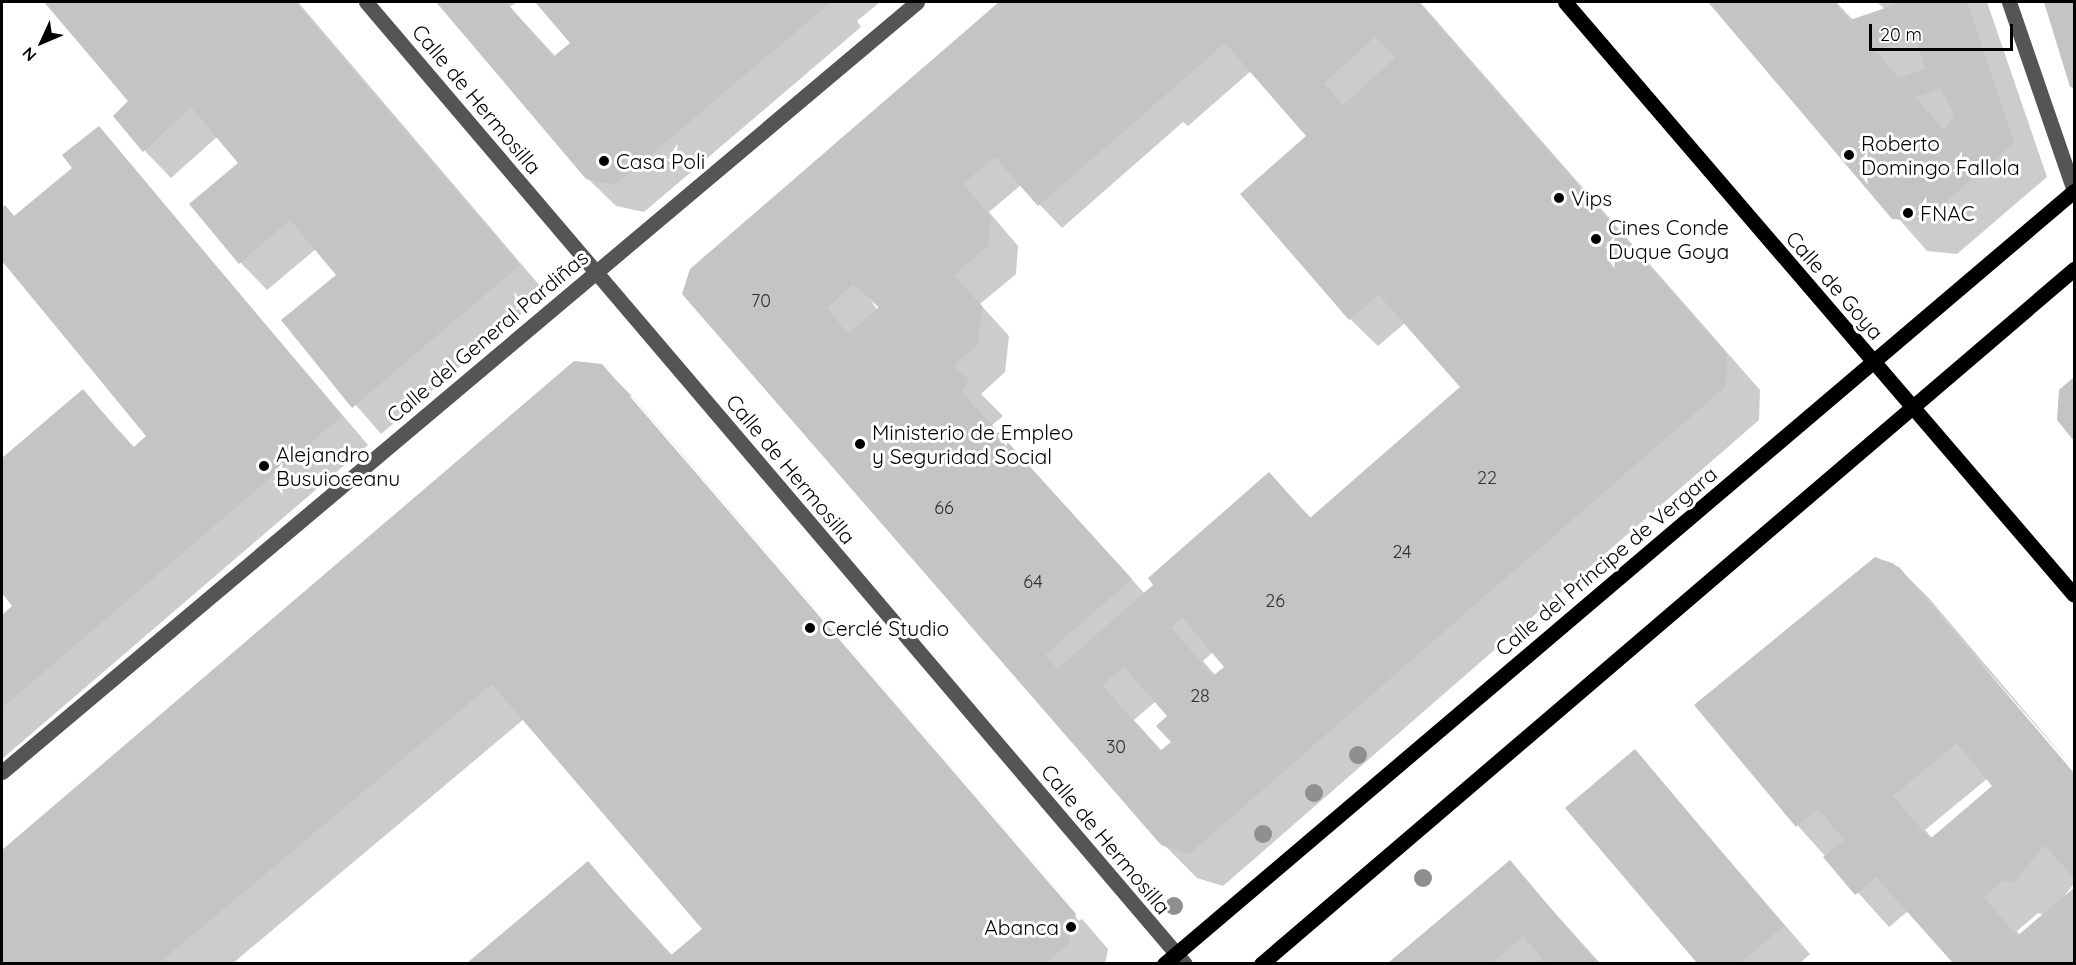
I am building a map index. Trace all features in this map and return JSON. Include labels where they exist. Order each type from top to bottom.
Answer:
[{"type":"main road","name":"Calle de Goya","points":[[1564,2],[2074,595]]},
{"type":"main road","name":"Calle del Príncipe de Vergara","points":[[1174,961],[2074,191]]},
{"type":"main road","points":[[1262,963],[2074,269]]},
{"type":"street","name":"Calle de Hermosilla","points":[[366,2],[596,272],[1174,961]]},
{"type":"street","name":"Calle del General Pardiñas","points":[[2,772],[917,2]]},
{"type":"street","points":[[2009,2],[2074,191]]},
{"type":"building","points":[[44,2],[295,2],[520,265],[352,408],[281,320],[336,275],[290,220],[239,264],[189,204],[238,163],[191,107],[143,152],[113,116],[128,101]]},
{"type":"building","points":[[436,2],[506,2],[553,57],[570,43],[535,2],[831,2],[615,185],[586,179]]},
{"type":"building","points":[[999,2],[1418,2],[1727,355],[1726,386],[1189,854],[1161,845],[682,294],[690,269]],"holes":[[[1375,37],[1395,58],[1343,105],[1324,83]],[[1225,43],[1306,136],[1240,194],[1349,320],[1379,295],[1460,387],[1310,518],[1269,472],[1148,578],[1153,585],[1057,669],[1045,655],[1132,579],[961,391],[970,381],[954,366],[978,344],[982,306],[954,275],[988,246],[991,217],[963,184],[995,157],[1038,206]],[[853,284],[879,307],[848,334],[827,308]],[[1182,617],[1224,667],[1213,676],[1171,627]],[[1124,667],[1167,716],[1156,726],[1171,742],[1160,751],[1102,685]]]},
{"type":"building","points":[[1708,2],[1834,2],[1850,20],[1903,2],[1967,2],[2014,143],[1923,221],[1892,219]],"holes":[[[1916,37],[1925,69],[1899,78],[1875,51]],[[1941,88],[1955,116],[1944,130],[1915,97]]]},
{"type":"building","points":[[2044,2],[2074,2],[2074,88],[2070,87]]},
{"type":"building","points":[[99,126],[342,416],[2,708],[2,615],[12,606],[2,593],[2,458],[83,389],[133,448],[146,436],[2,261],[2,208],[5,205],[14,216],[72,168],[62,155]]},
{"type":"building","points":[[574,361],[602,364],[1076,914],[1069,943],[1045,963],[467,963],[588,861],[670,956],[702,929],[492,684],[159,963],[2,963],[2,850]]},
{"type":"building","points":[[2074,377],[2074,441],[2057,420],[2059,390]]},
{"type":"building","points":[[1875,557],[1899,567],[2074,773],[2074,879],[2045,845],[2013,883],[2004,880],[1984,897],[2017,936],[2074,888],[2074,963],[1953,963],[1876,877],[1855,895],[1823,857],[1844,840],[1818,809],[1796,827],[1694,705]],"holes":[[[1957,743],[1992,786],[1930,839],[1893,796]]]},
{"type":"building","points":[[1635,749],[1784,926],[1740,963],[1697,963],[1565,808]]},
{"type":"building","points":[[1510,860],[1597,963],[1546,963],[1523,936],[1492,963],[1388,963]]},
{"type":"place","name":"Roberto Domingo Fallola","points":[[1849,155]]},
{"type":"place","name":"Casa Poli","points":[[604,161]]},
{"type":"place","name":"Vips","points":[[1559,198]]},
{"type":"place","name":"FNAC","points":[[1908,213]]},
{"type":"place","name":"Cines Conde Duque Goya","points":[[1596,239]]},
{"type":"place","name":"Ministerio de Empleo y Seguridad Social","points":[[860,444]]},
{"type":"place","name":"Alejandro Busuioceanu","points":[[264,466]]},
{"type":"place","name":"Cerclé Studio","points":[[810,628]]},
{"type":"place","name":"Abanca","points":[[1071,927]]}]
